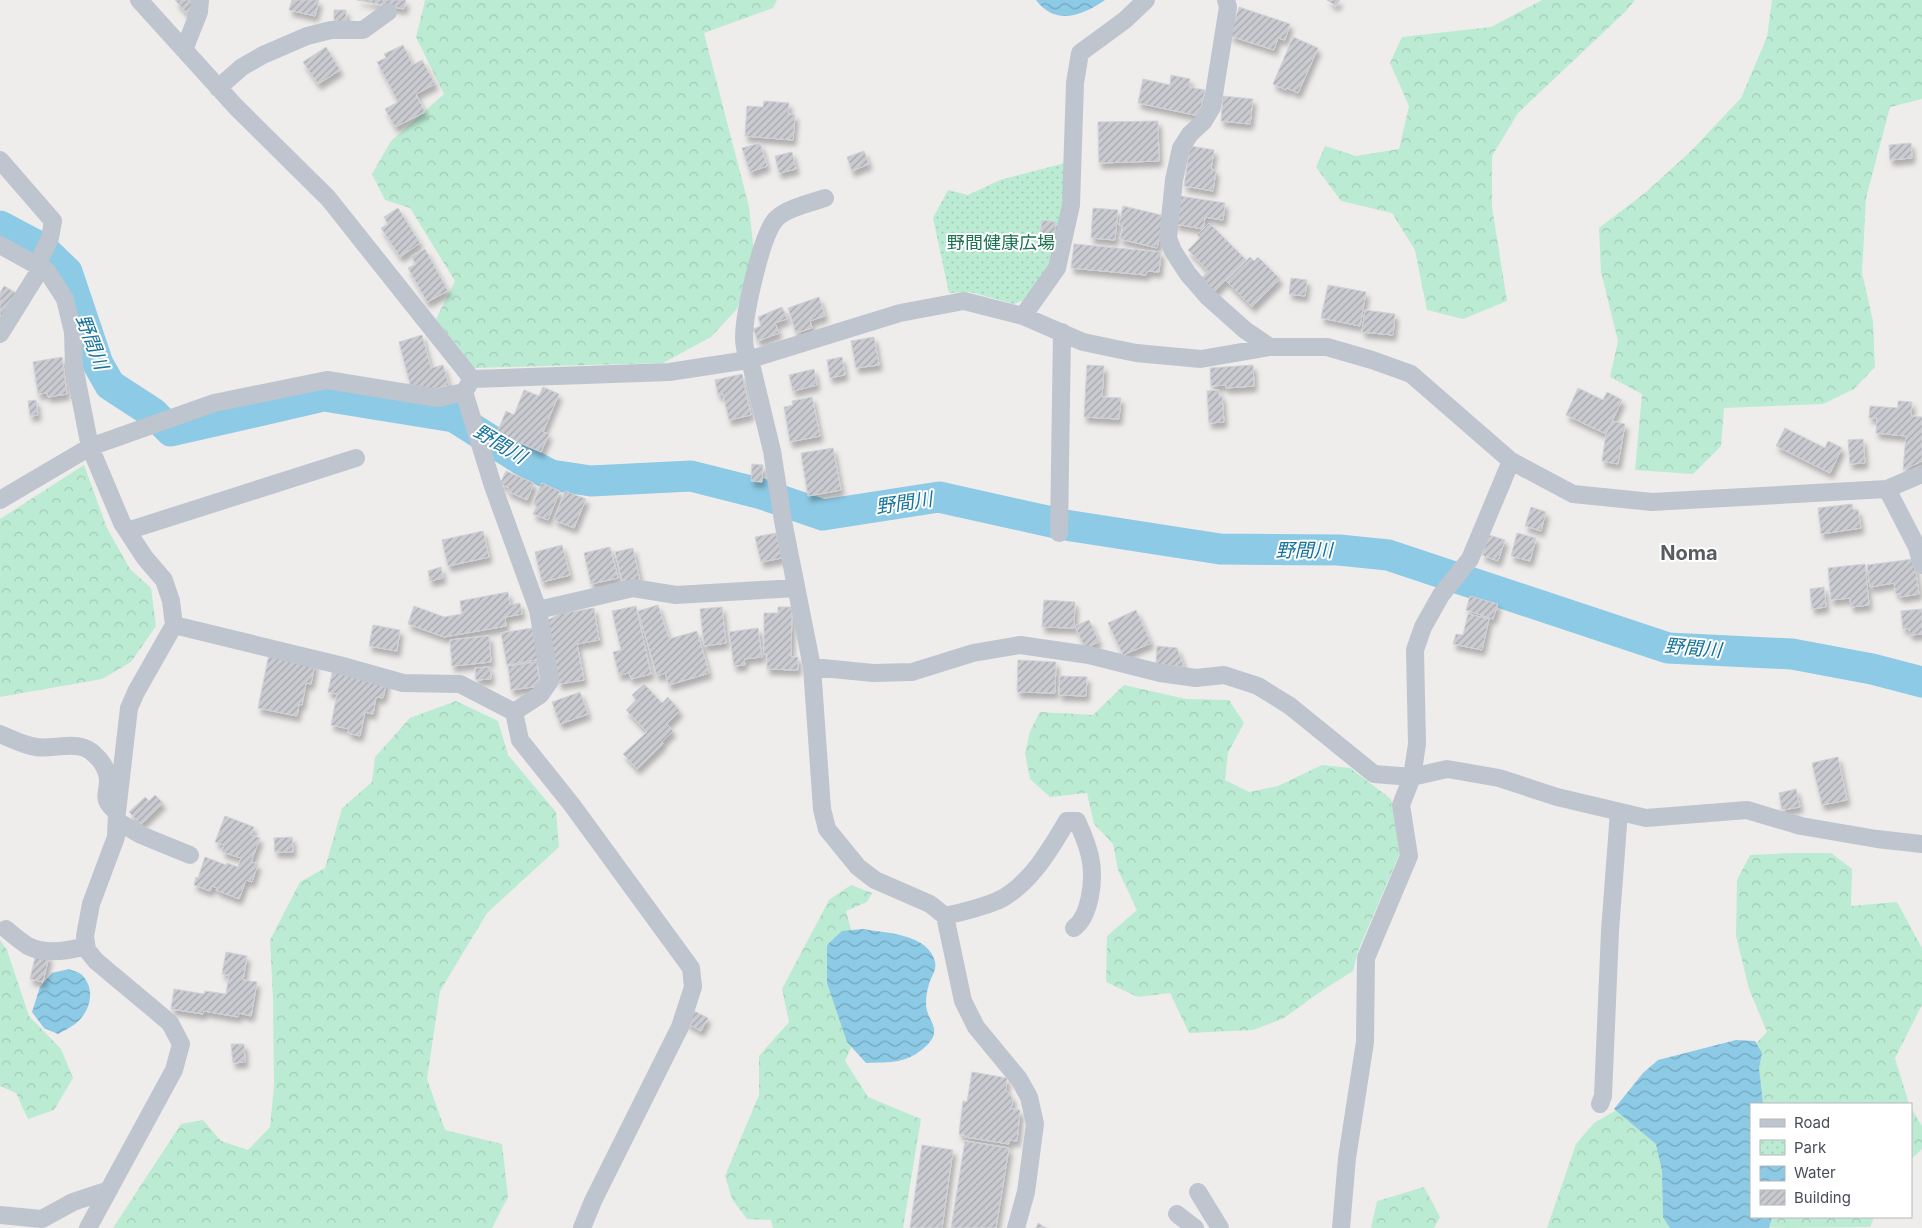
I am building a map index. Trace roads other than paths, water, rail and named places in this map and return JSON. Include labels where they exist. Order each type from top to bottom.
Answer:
[{"type":"street","points":[[139,0],[218,88],[328,198],[468,386],[493,486],[538,610],[550,681],[540,695],[514,712]]},
{"type":"street","points":[[184,50],[200,12],[200,0]]},
{"type":"street","points":[[1024,316],[1057,268],[1071,206],[1075,83],[1080,53],[1125,20],[1146,0]]},
{"type":"street","points":[[1226,0],[1228,7],[1212,107],[1203,122],[1190,134],[1181,148],[1174,180],[1168,238],[1173,252],[1188,274],[1208,297],[1245,330],[1270,347]]},
{"type":"street","points":[[218,88],[242,67],[263,55],[307,36],[330,30],[363,30],[388,12]]},
{"type":"street","points":[[0,160],[54,221],[39,267],[0,334]]},
{"type":"street","points":[[825,198],[784,214],[770,226],[762,247],[744,325],[744,341],[772,451],[812,667],[822,809],[827,829],[858,867],[875,880],[930,904],[945,916],[963,1002],[976,1027],[1018,1079],[1029,1097],[1036,1124],[1026,1192],[1016,1228]]},
{"type":"street","points":[[0,245],[47,271],[65,299],[73,332],[74,366],[90,447],[127,531],[145,558],[164,580],[171,601],[174,625],[129,708],[116,837],[91,904],[85,936],[87,950],[96,961],[170,1023],[181,1044],[174,1070],[88,1228]]},
{"type":"street","points":[[0,500],[90,447],[214,403],[327,380],[438,398],[468,386],[669,372],[749,360],[900,313],[964,301],[1024,316],[1083,342],[1136,354],[1201,359],[1270,347],[1328,347],[1372,360],[1410,374],[1512,461],[1572,494],[1652,502],[1888,489],[1922,474]]},
{"type":"street","points":[[1059,533],[1062,332]]},
{"type":"street","points":[[127,531],[356,458]]},
{"type":"street","points":[[1341,1228],[1347,1158],[1365,1042],[1366,958],[1409,856],[1401,805],[1412,777],[1417,744],[1415,650],[1423,627],[1441,595],[1470,559],[1512,461]]},
{"type":"street","points":[[1888,489],[1917,547],[1922,566]]},
{"type":"street","points":[[538,610],[633,588],[676,595],[796,588]]},
{"type":"street","points":[[174,625],[339,665],[404,683],[460,684],[514,712]]},
{"type":"street","points":[[812,667],[873,673],[912,672],[973,653],[1020,645],[1089,656],[1160,673],[1196,678],[1224,675],[1258,686],[1290,706],[1374,774],[1412,777],[1447,768],[1499,778],[1557,797],[1646,818],[1747,810],[1801,826],[1878,839],[1922,844]]},
{"type":"street","points":[[514,712],[520,740],[572,805],[691,968],[693,987],[680,1027],[593,1201],[582,1228]]},
{"type":"street","points":[[0,734],[19,743],[37,747],[68,745],[83,747],[95,754],[108,775],[105,798],[117,817],[141,835],[190,855]]},
{"type":"street","points":[[1600,1104],[1603,1096],[1610,932],[1620,812]]},
{"type":"street","points":[[945,916],[972,910],[999,900],[1021,885],[1042,861],[1067,821],[1077,821],[1086,843],[1091,863],[1091,882],[1088,904],[1082,922],[1074,928]]},
{"type":"street","points":[[6,929],[29,946],[42,950],[72,950],[86,946]]},
{"type":"street","points":[[0,1215],[42,1219],[73,1202],[109,1190]]},
{"type":"street","points":[[1198,1192],[1220,1228]]},
{"type":"street","points":[[1177,1214],[1195,1228]]},
{"type":"water","points":[[1036,0],[1105,0],[1078,14],[1060,16],[1043,8]]},
{"type":"water","points":[[863,929],[905,936],[916,940],[931,953],[935,962],[926,1001],[927,1011],[934,1029],[933,1036],[928,1044],[919,1052],[905,1059],[891,1062],[866,1063],[847,1042],[827,983],[827,945],[842,931]]},
{"type":"water","points":[[69,969],[82,975],[87,982],[90,1001],[80,1019],[58,1034],[44,1028],[32,1012],[40,987],[52,973]]},
{"type":"water","points":[[1736,1040],[1755,1041],[1762,1053],[1759,1068],[1763,1103],[1750,1103],[1750,1218],[1772,1218],[1769,1228],[1670,1228],[1663,1217],[1662,1171],[1656,1144],[1614,1109],[1643,1073],[1658,1060]]},
{"type":"waterway","name":"野間川","points":[[0,226],[43,249],[67,272],[98,364],[110,385],[153,413],[171,431],[324,396],[454,417],[522,460],[551,475],[591,481],[691,476],[762,494],[823,515],[939,497],[1065,525],[1220,549],[1339,550],[1388,555],[1668,648],[1792,654],[1872,669],[1922,682]]},
{"type":"district","name":"Noma","points":[[1689,553]]},
{"type":"park label","name":"野間健康広場","points":[[1001,242]]}]
